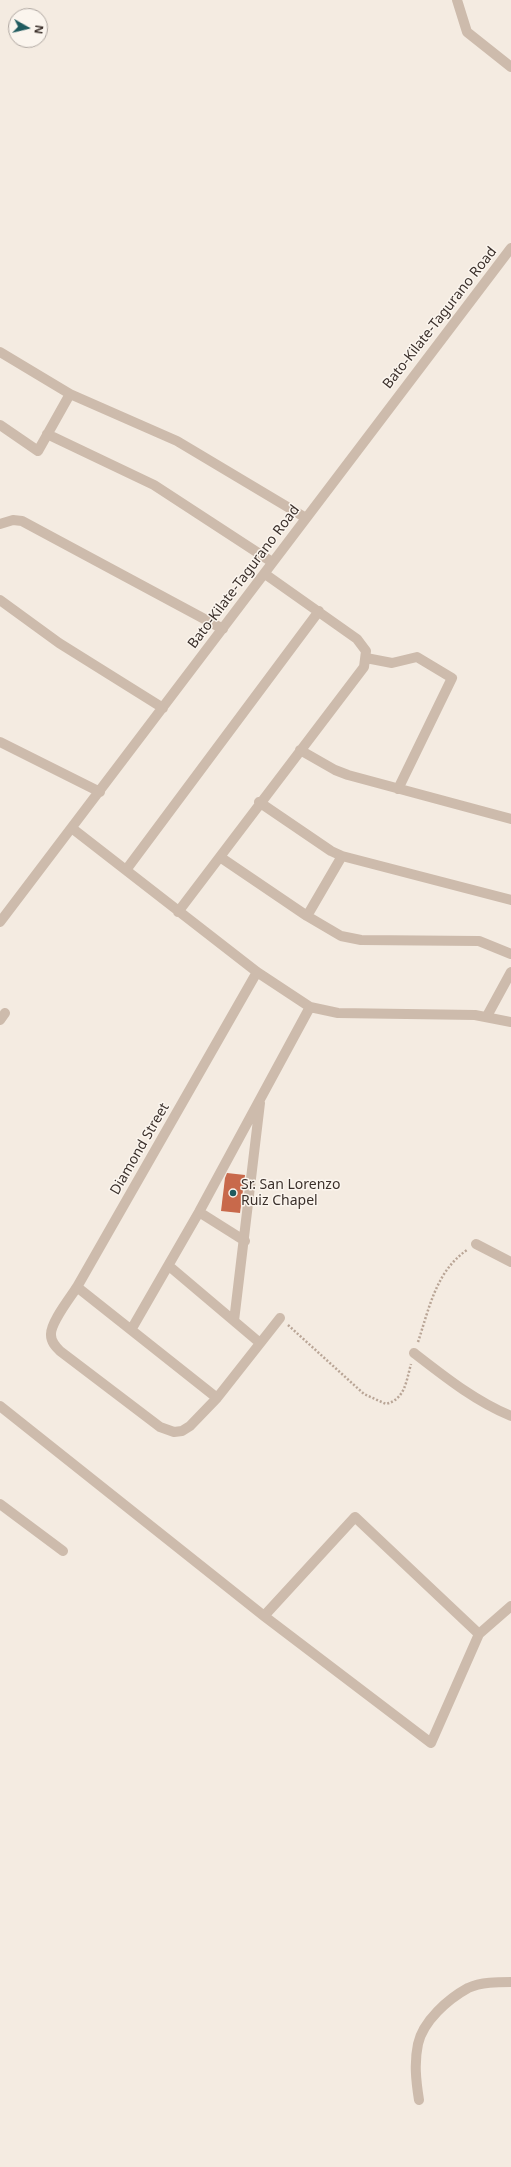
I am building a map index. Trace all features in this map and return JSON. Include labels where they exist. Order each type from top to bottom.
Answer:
[{"type":"street","points":[[457,0],[467,32],[511,67]]},
{"type":"street","name":"Bato-Kilate-Tagurano Road","points":[[0,922],[73,829],[265,574],[272,562],[511,248]]},
{"type":"street","points":[[0,352],[70,394],[177,441],[306,518]]},
{"type":"street","points":[[0,425],[38,451],[70,394]]},
{"type":"street","points":[[47,434],[154,485],[272,562]]},
{"type":"street","points":[[0,524],[13,520],[22,521],[223,629]]},
{"type":"street","points":[[178,912],[220,857],[259,802],[359,677],[364,667],[366,651],[357,639],[265,574]]},
{"type":"street","points":[[0,600],[59,643],[163,708]]},
{"type":"street","points":[[126,870],[319,611]]},
{"type":"street","points":[[366,658],[392,663],[417,657],[452,678],[398,789]]},
{"type":"street","points":[[0,742],[100,792]]},
{"type":"street","points":[[300,750],[335,770],[398,789],[511,818]]},
{"type":"street","points":[[259,802],[331,851],[342,856],[511,900]]},
{"type":"street","points":[[73,829],[257,972],[310,1007],[338,1013],[488,1016],[511,1022]]},
{"type":"street","points":[[307,916],[342,856]]},
{"type":"street","points":[[220,857],[307,916],[341,936],[350,939],[479,941],[511,954]]},
{"type":"street","name":"Diamond Street","points":[[217,1398],[190,1426],[182,1431],[167,1430],[160,1427],[60,1351],[52,1340],[52,1329],[257,972]]},
{"type":"street","points":[[488,1016],[511,972]]},
{"type":"street","points":[[131,1330],[199,1212],[310,1007]]},
{"type":"street","points":[[234,1321],[245,1241],[260,1097]]},
{"type":"street","points":[[199,1212],[245,1241]]},
{"type":"street","points":[[476,1244],[511,1262]]},
{"type":"street","points":[[169,1266],[260,1344]]},
{"type":"street","points":[[77,1287],[217,1398],[280,1318]]},
{"type":"street","points":[[414,1353],[481,1402],[511,1416]]},
{"type":"street","points":[[0,1406],[264,1616],[431,1743],[479,1634],[511,1606]]},
{"type":"street","points":[[0,1504],[63,1551]]},
{"type":"street","points":[[264,1616],[355,1517],[479,1634]]},
{"type":"street","points":[[419,2100],[415,2072],[418,2043],[427,2024],[447,2002],[469,1988],[496,1982],[511,1982]]},
{"type":"path","points":[[280,1318],[364,1394],[386,1404],[395,1402],[402,1393],[439,1281],[448,1267],[461,1254],[476,1244]]},
{"type":"building","name":"Sr. San Lorenzo Ruiz Chapel","points":[[227,1173],[245,1175],[240,1213],[221,1211]]},
{"type":"place","name":"Sr. San Lorenzo Ruiz Chapel","points":[[233,1193]]}]
